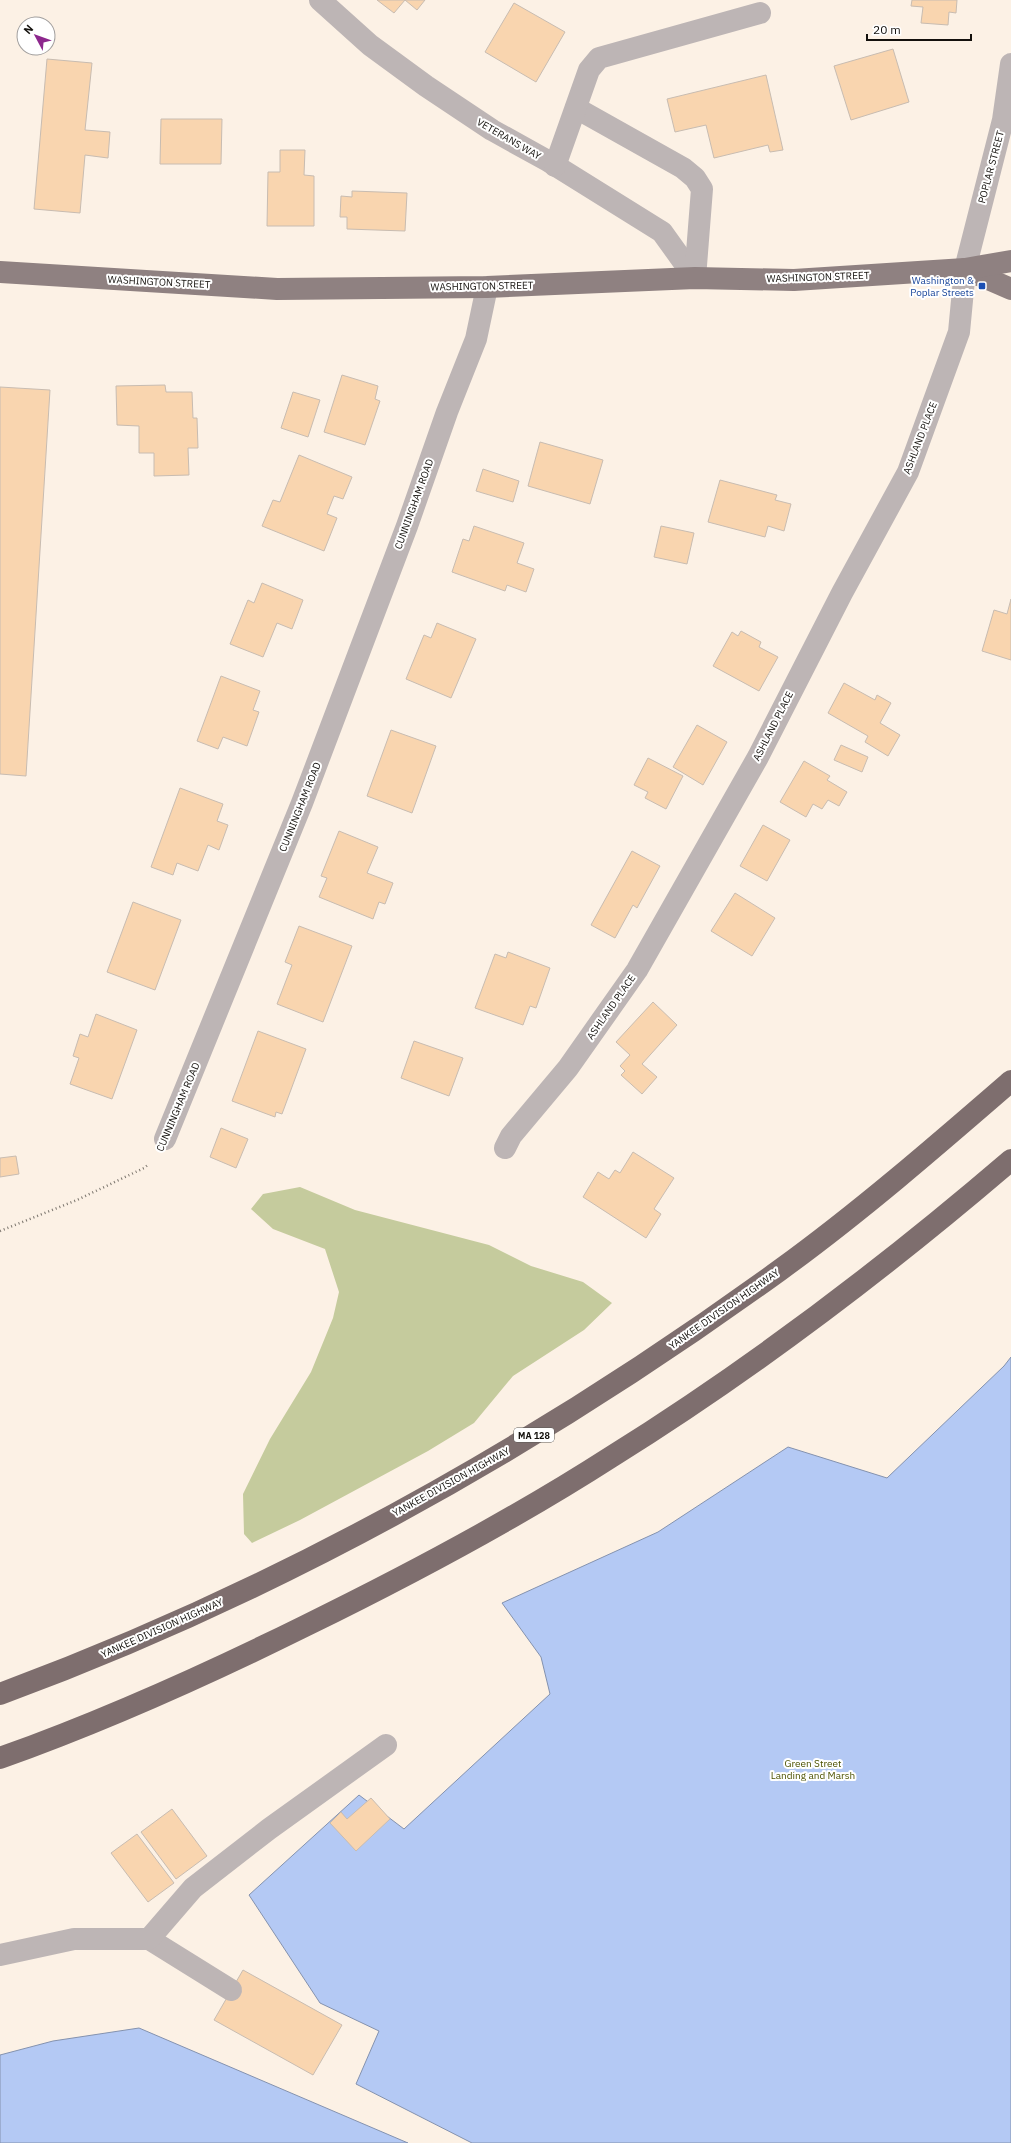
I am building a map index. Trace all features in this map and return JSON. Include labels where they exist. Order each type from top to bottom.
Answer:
[{"type":"highway","name":"YANKEE DIVISION HIGHWAY","points":[[0,1694],[131,1642],[309,1561],[523,1442],[631,1373],[781,1269],[914,1166],[1011,1081]]},
{"type":"highway","points":[[0,1758],[186,1683],[371,1594],[475,1538],[611,1458],[771,1350],[898,1255],[1011,1160]]},
{"type":"main road","name":"WASHINGTON STREET","points":[[0,272],[277,289],[487,287],[695,278],[794,280],[965,269],[1011,261]]},
{"type":"main road","name":"WASHINGTON STREET","points":[[965,269],[1011,289]]},
{"type":"street","name":"VETERANS WAY","points":[[320,0],[370,45],[426,86],[492,130],[555,166],[662,232],[695,278]]},
{"type":"street","points":[[555,166],[589,70],[599,58],[760,13]]},
{"type":"street","name":"POPLAR STREET","points":[[965,269],[1003,120],[1011,64]]},
{"type":"street","points":[[576,108],[683,168],[695,178],[702,189],[695,278]]},
{"type":"street","name":"ASHLAND PLACE","points":[[505,1148],[511,1136],[568,1068],[637,970],[758,757],[842,592],[908,472],[959,332],[965,269]]},
{"type":"street","name":"CUNNINGHAM ROAD","points":[[165,1139],[302,803],[404,534],[447,412],[476,339],[487,287]]},
{"type":"street","points":[[150,1939],[193,1888],[269,1829],[386,1745]]},
{"type":"street","points":[[0,1955],[74,1939],[150,1939],[231,1990]]},
{"type":"path","name":"CUNNINGHAM ROAD","points":[[0,1231],[77,1200],[144,1168],[159,1154],[165,1139]]},
{"type":"green space","points":[[300,1187],[355,1210],[489,1245],[531,1266],[583,1282],[612,1303],[584,1330],[513,1376],[474,1423],[428,1451],[300,1520],[252,1543],[244,1534],[243,1494],[270,1439],[311,1372],[333,1318],[339,1292],[325,1249],[273,1229],[251,1209],[263,1194]]},
{"type":"water","points":[[1011,1357],[1011,2143],[472,2143],[356,2084],[379,2031],[320,2003],[249,1895],[359,1795],[404,1829],[550,1694],[541,1657],[502,1603],[658,1532],[788,1447],[887,1478],[1004,1366]]},
{"type":"water","points":[[139,2028],[408,2143],[0,2143],[0,2055],[53,2041]]},
{"type":"building","points":[[377,0],[405,0],[394,13]]},
{"type":"building","points":[[405,0],[425,0],[417,10]]},
{"type":"building","points":[[912,0],[957,0],[956,13],[949,12],[948,25],[921,23],[923,7],[911,6]]},
{"type":"building","points":[[514,3],[565,32],[536,82],[485,52]]},
{"type":"building","points":[[893,49],[909,102],[851,120],[834,66]]},
{"type":"building","points":[[47,59],[92,63],[85,130],[110,132],[108,158],[85,155],[80,213],[34,209]]},
{"type":"building","points":[[766,75],[783,150],[770,152],[768,145],[714,158],[706,125],[675,132],[667,99]]},
{"type":"building","points":[[161,119],[222,119],[221,164],[160,164]]},
{"type":"building","points":[[280,150],[305,150],[304,175],[314,176],[314,226],[267,226],[268,172],[280,172]]},
{"type":"building","points":[[352,191],[407,193],[405,231],[347,229],[347,217],[340,217],[341,196],[352,197]]},
{"type":"building","points":[[342,375],[378,386],[375,399],[380,401],[365,445],[324,432]]},
{"type":"building","points":[[165,385],[166,392],[192,392],[193,418],[197,418],[198,448],[188,448],[189,475],[154,476],[154,453],[139,453],[139,426],[117,425],[116,386]]},
{"type":"building","points":[[0,387],[50,390],[26,776],[0,774]]},
{"type":"building","points":[[293,392],[320,400],[308,437],[281,428]]},
{"type":"building","points":[[540,442],[603,460],[590,504],[528,486]]},
{"type":"building","points":[[299,455],[352,477],[343,499],[334,496],[327,514],[337,518],[324,551],[262,526],[273,500],[280,502]]},
{"type":"building","points":[[483,469],[519,481],[513,502],[476,491]]},
{"type":"building","points":[[720,480],[777,495],[775,500],[791,504],[784,531],[768,526],[765,537],[708,522]]},
{"type":"building","points":[[474,526],[524,543],[517,563],[534,569],[526,592],[507,585],[505,591],[452,572],[463,539],[469,541]]},
{"type":"building","points":[[661,526],[694,533],[687,564],[654,557]]},
{"type":"building","points":[[262,583],[303,600],[292,629],[277,623],[263,657],[230,644],[248,600],[254,603]]},
{"type":"building","points":[[1011,599],[1011,660],[982,651],[994,610],[1007,614]]},
{"type":"building","points":[[437,623],[476,639],[451,698],[406,679],[424,635],[431,638]]},
{"type":"building","points":[[741,631],[761,642],[759,647],[778,657],[759,691],[713,666],[732,632],[738,636]]},
{"type":"building","points":[[221,676],[260,691],[253,710],[259,712],[247,746],[223,737],[218,749],[197,741]]},
{"type":"building","points":[[844,683],[875,700],[877,695],[891,703],[880,723],[900,735],[888,756],[865,742],[868,736],[828,713]]},
{"type":"building","points":[[697,725],[727,742],[703,785],[673,767]]},
{"type":"building","points":[[391,730],[436,746],[412,813],[367,796]]},
{"type":"building","points":[[841,745],[868,757],[862,772],[834,760]]},
{"type":"building","points":[[648,758],[683,776],[666,809],[645,798],[648,792],[634,785]]},
{"type":"building","points":[[804,761],[830,776],[827,780],[847,792],[839,806],[828,800],[822,809],[813,804],[806,817],[780,802]]},
{"type":"building","points":[[180,788],[223,804],[217,821],[228,825],[219,850],[208,845],[198,871],[177,863],[173,875],[151,867]]},
{"type":"building","points":[[763,825],[790,840],[767,881],[740,866]]},
{"type":"building","points":[[339,831],[378,847],[367,873],[393,883],[385,904],[379,902],[373,919],[319,897],[327,878],[321,876]]},
{"type":"building","points":[[632,851],[660,866],[637,908],[633,905],[615,938],[591,925]]},
{"type":"building","points":[[735,893],[775,918],[752,956],[711,931]]},
{"type":"building","points":[[133,902],[181,920],[155,990],[107,972]]},
{"type":"building","points":[[299,926],[352,946],[323,1022],[277,1004],[292,965],[285,962]]},
{"type":"building","points":[[508,952],[550,968],[536,1008],[530,1006],[523,1025],[475,1008],[495,954],[506,958]]},
{"type":"building","points":[[653,1002],[677,1025],[642,1064],[657,1077],[642,1094],[621,1075],[625,1071],[620,1066],[630,1055],[616,1042]]},
{"type":"building","points":[[96,1014],[137,1030],[112,1099],[70,1084],[79,1058],[73,1056],[80,1034],[88,1037]]},
{"type":"building","points":[[258,1031],[306,1049],[282,1114],[276,1112],[275,1117],[232,1101]]},
{"type":"building","points":[[414,1041],[463,1058],[449,1096],[401,1078]]},
{"type":"building","points":[[221,1128],[248,1139],[236,1168],[210,1157]]},
{"type":"building","points":[[633,1152],[674,1178],[654,1209],[661,1214],[646,1238],[583,1197],[598,1172],[609,1179],[615,1170],[620,1173]]},
{"type":"building","points":[[16,1156],[19,1174],[0,1177],[0,1158]]},
{"type":"building","points":[[371,1798],[390,1819],[356,1851],[330,1823],[341,1812],[347,1819]]},
{"type":"building","points":[[172,1809],[207,1856],[176,1879],[141,1832]]},
{"type":"building","points":[[137,1834],[174,1883],[148,1902],[111,1853]]},
{"type":"building","points":[[243,1970],[342,2025],[313,2075],[214,2020]]},
{"type":"place","name":"Washington & Poplar Streets","points":[[982,286]]},
{"type":"park label","name":"Green Street Landing and Marsh","points":[[813,1768]]}]
